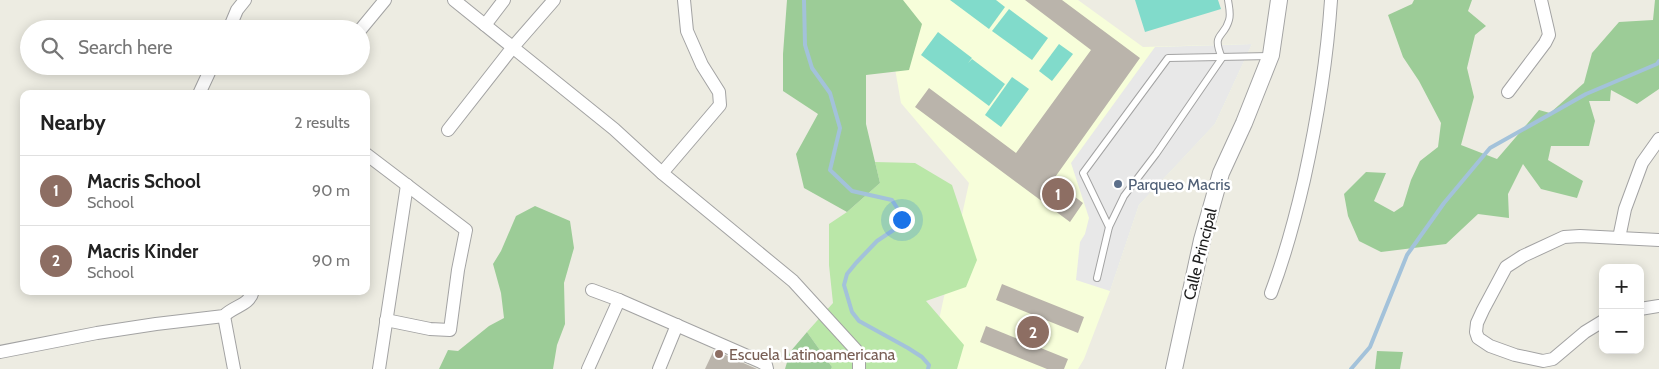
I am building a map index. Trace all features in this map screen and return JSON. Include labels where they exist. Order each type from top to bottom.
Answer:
[{"type":"street","points":[[233,20],[237,10],[245,0]]},
{"type":"street","points":[[369,20],[385,0]]},
{"type":"street","points":[[454,0],[614,129],[662,173],[792,281],[856,350],[859,357],[859,369]]},
{"type":"street","points":[[485,25],[504,0]]},
{"type":"street","points":[[448,130],[512,47],[554,0]]},
{"type":"street","points":[[662,173],[720,105],[719,92],[702,64],[687,31],[684,0]]},
{"type":"street","name":"Calle Principal","points":[[1174,369],[1202,240],[1221,173],[1244,123],[1271,56],[1279,0]]},
{"type":"street","points":[[1270,293],[1283,262],[1314,136],[1328,42],[1331,0]]},
{"type":"street","points":[[1508,92],[1549,35],[1541,0]]},
{"type":"street","points":[[201,90],[208,75]]},
{"type":"street","points":[[1619,238],[1625,209],[1642,163],[1659,139]]},
{"type":"street","points":[[370,157],[466,230],[458,270],[450,330],[430,329],[386,320]]},
{"type":"street","points":[[378,369],[407,185]]},
{"type":"street","points":[[1599,323],[1585,332],[1553,359],[1543,361],[1515,355],[1490,346],[1478,338],[1476,332],[1477,323],[1483,310],[1506,267],[1523,256],[1564,237],[1580,236],[1659,240]]},
{"type":"street","points":[[592,290],[761,362],[766,365],[767,369]]},
{"type":"street","points":[[0,352],[97,333],[224,316],[231,309],[246,302],[252,295]]},
{"type":"street","points":[[588,369],[619,300]]},
{"type":"street","points":[[1644,308],[1659,306]]},
{"type":"street","points":[[224,316],[234,369]]},
{"type":"street","points":[[659,369],[677,325]]},
{"type":"lane","points":[[1222,58],[1217,42],[1229,21],[1228,0]]},
{"type":"lane","points":[[1108,227],[1083,173],[1168,58],[1271,56]]},
{"type":"lane","points":[[1097,278],[1108,227],[1124,196],[1156,154],[1222,58]]},
{"type":"shaded area","points":[[883,0],[1078,0],[1143,47],[1252,44],[1215,124],[1139,205],[1110,291],[1084,359],[1078,369],[956,369],[931,356],[969,183],[901,103]]},
{"type":"shaded area","points":[[950,0],[996,0],[1005,7],[989,29]]},
{"type":"shaded area","points":[[1135,0],[1218,0],[1221,9],[1145,32]]},
{"type":"shaded area","points":[[1009,9],[1048,38],[1032,60],[992,31]]},
{"type":"shaded area","points":[[938,32],[972,58],[968,63],[972,59],[1005,84],[989,106],[921,55]]},
{"type":"shaded area","points":[[1059,44],[1073,54],[1052,81],[1039,71]]},
{"type":"shaded area","name":"Parqueo Macris","points":[[1252,44],[1215,124],[1139,205],[1110,291],[1076,280],[1080,242],[1085,234],[1089,218],[1071,163],[1155,47]]},
{"type":"shaded area","points":[[1012,77],[1029,89],[1001,127],[985,115]]},
{"type":"green space","points":[[787,0],[903,0],[922,24],[909,70],[866,75],[866,124],[880,183],[847,212],[804,188],[796,154],[818,114],[783,91],[783,54]]},
{"type":"green space","points":[[1414,0],[1472,0],[1468,11],[1486,26],[1475,35],[1467,68],[1474,97],[1461,145],[1497,159],[1539,110],[1550,113],[1584,83],[1592,53],[1619,22],[1653,20],[1655,0],[1659,0],[1659,89],[1637,104],[1611,90],[1610,101],[1589,101],[1595,121],[1589,146],[1551,146],[1548,160],[1583,181],[1577,198],[1541,189],[1523,164],[1508,194],[1509,218],[1478,214],[1446,244],[1381,252],[1359,241],[1348,216],[1344,194],[1366,172],[1386,173],[1374,201],[1394,212],[1403,206],[1411,180],[1420,161],[1438,147],[1441,123],[1419,81],[1403,57],[1388,15],[1412,4]]},
{"type":"green space","points":[[875,162],[915,163],[952,185],[977,260],[966,287],[926,301],[964,345],[957,369],[831,369],[832,367],[807,332],[833,303],[829,265],[829,224],[847,212],[880,183]]},
{"type":"green space","points":[[535,206],[570,221],[574,248],[564,283],[565,324],[557,345],[553,369],[439,369],[448,350],[458,351],[489,326],[504,318],[501,293],[493,264],[501,251],[516,216]]},
{"type":"green space","points":[[807,332],[832,367],[831,369],[785,369],[790,352]]},
{"type":"green space","points":[[1377,351],[1403,352],[1400,369],[1375,369]]},
{"type":"building","points":[[1025,0],[1062,0],[1140,58],[1053,180],[1083,203],[1070,222],[915,107],[929,88],[1016,153],[1091,50]]},
{"type":"building","points":[[1002,284],[1084,317],[1078,333],[996,300]]},
{"type":"building","points":[[986,326],[1068,359],[1064,369],[1047,369],[980,342]]},
{"type":"building","name":"Escuela Latinoamericana","points":[[714,350],[757,369],[705,369]]},
{"type":"waterway","points":[[804,0],[805,45],[812,68],[830,93],[840,128],[830,170],[852,191],[892,200],[901,214],[895,229],[877,241],[847,274],[844,285],[852,312],[859,321],[922,357],[929,365],[928,369]]},
{"type":"waterway","points":[[1351,369],[1370,347],[1407,255],[1444,203],[1490,148],[1586,94],[1657,64],[1659,61]]},
{"type":"place","name":"Parqueo Macris","points":[[1118,184]]},
{"type":"place","name":"Macris School","points":[[1058,194]]},
{"type":"place","name":"Macris Kinder","points":[[1033,332]]},
{"type":"place","name":"Escuela Latinoamericana","points":[[719,354]]}]
